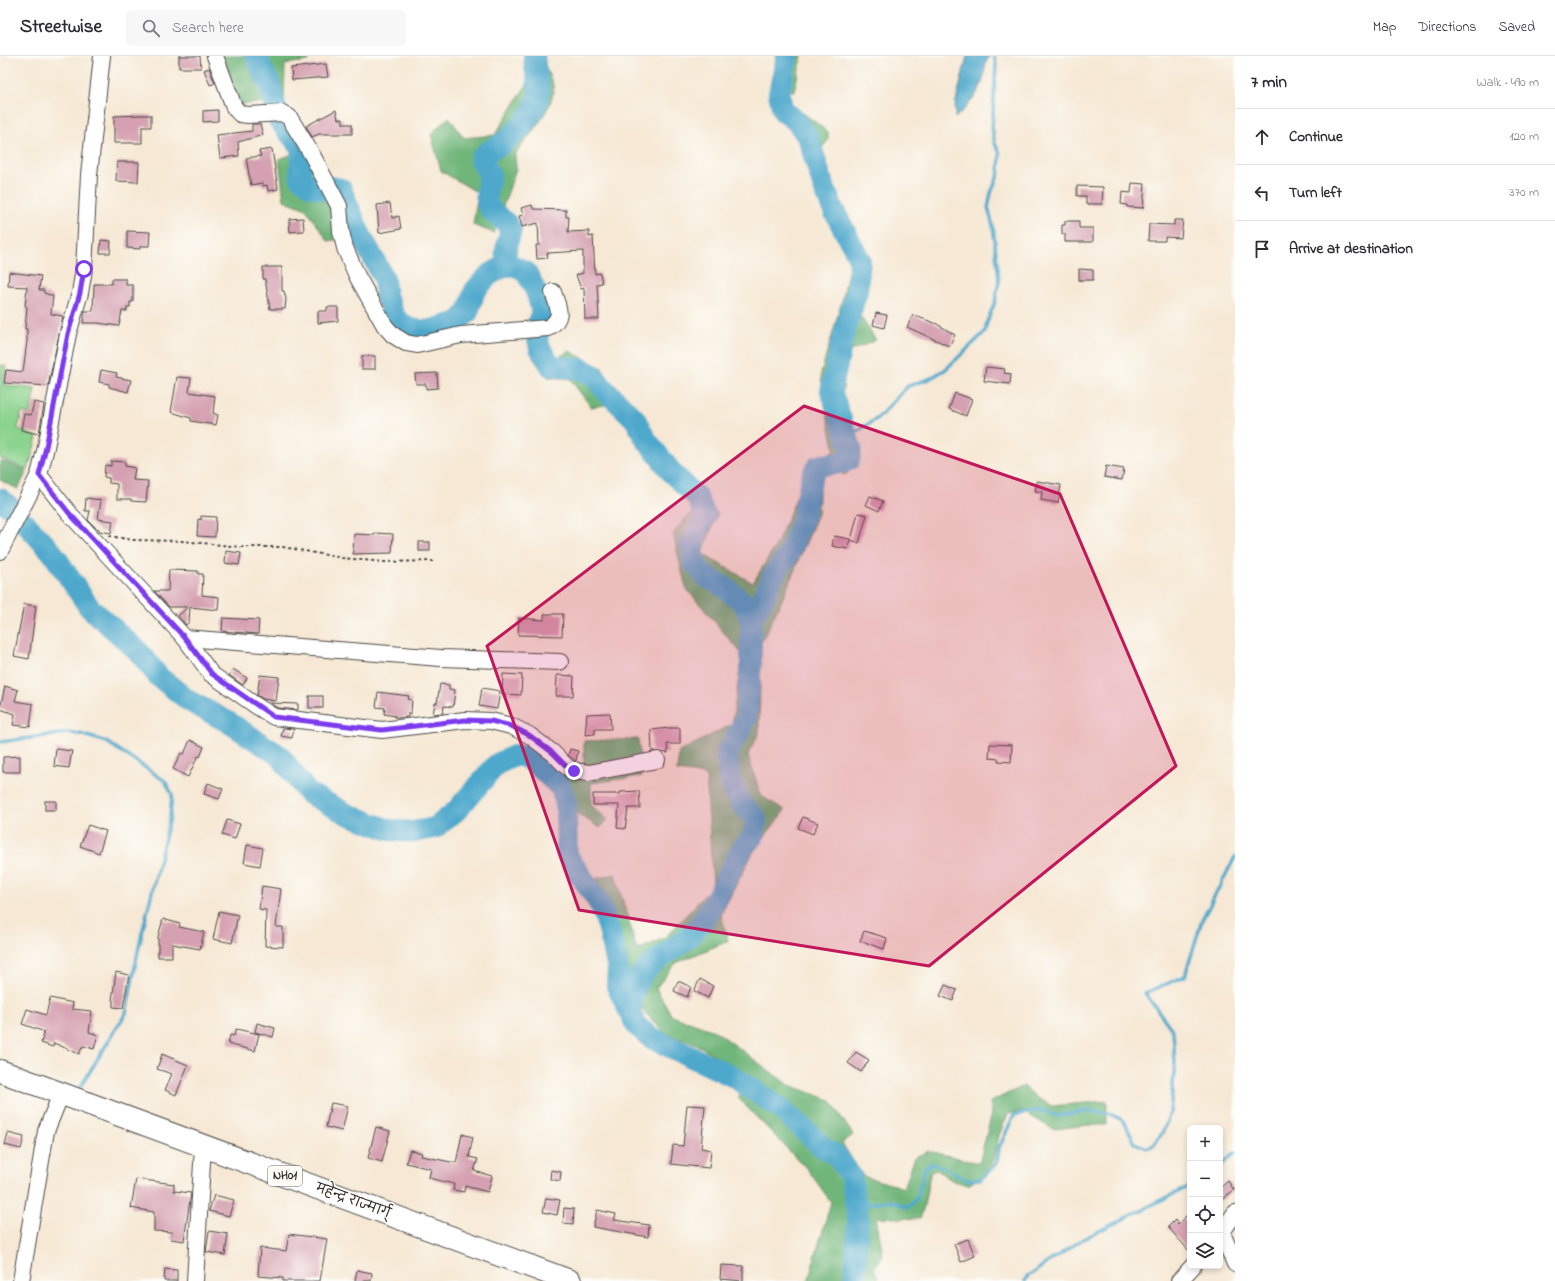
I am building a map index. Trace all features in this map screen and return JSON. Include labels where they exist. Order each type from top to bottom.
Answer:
[{"type":"highway","name":"महेन्द्र राज्मार्ग्","points":[[0,1071],[570,1281]]},
{"type":"street","points":[[2,546],[38,476],[46,447],[68,334],[80,293],[84,269],[89,174],[102,56]]},
{"type":"street","points":[[215,56],[234,107],[240,114],[277,114],[289,117],[311,153],[339,206],[341,231],[351,262],[385,326],[393,335],[406,343],[417,345],[461,335],[546,328],[556,323],[560,313],[553,292]]},
{"type":"street","points":[[38,476],[88,533],[185,638],[212,674],[274,717],[382,730],[465,720],[491,721],[511,726],[529,735],[553,753],[566,766],[574,771],[589,773],[657,760]]},
{"type":"street","points":[[185,638],[441,658],[560,662]]},
{"type":"street","points":[[21,1281],[46,1131],[61,1094]]},
{"type":"street","points":[[195,1281],[203,1146]]},
{"type":"street","points":[[1222,1233],[1235,1213]]},
{"type":"street","points":[[1223,1238],[1235,1264]]},
{"type":"street","points":[[1179,1281],[1190,1269]]},
{"type":"path","points":[[88,533],[133,540],[182,541],[240,547],[283,547],[342,558],[384,562],[433,561]]},
{"type":"highlighted area","points":[[804,406],[1060,494],[1176,766],[929,966],[579,910],[487,646]]},
{"type":"green space","points":[[222,56],[308,56],[309,61],[285,64],[284,102],[241,104]]},
{"type":"green space","points":[[525,56],[545,56],[546,67],[553,85],[553,93],[546,112],[515,154],[516,169],[494,233],[473,225],[478,193],[441,171],[431,134],[449,117],[464,138],[495,135],[530,79]]},
{"type":"green space","points":[[780,56],[802,56],[794,91],[777,89],[777,71]]},
{"type":"green space","points":[[777,108],[798,109],[828,132],[828,140],[819,152],[810,153],[805,139],[795,133]]},
{"type":"green space","points":[[304,150],[335,208],[336,240],[328,241],[306,209],[284,200],[279,159]]},
{"type":"green space","points":[[852,225],[861,248],[867,279],[864,302],[859,314],[876,340],[848,352],[841,403],[857,464],[845,475],[827,468],[820,482],[818,514],[782,600],[761,643],[759,733],[748,755],[761,796],[785,810],[754,851],[721,914],[728,941],[676,963],[656,988],[672,1016],[717,1032],[787,1084],[830,1100],[853,1135],[842,1143],[863,1176],[904,1188],[915,1157],[929,1151],[979,1163],[992,1113],[990,1102],[1024,1086],[1036,1097],[1052,1106],[1107,1101],[1107,1125],[1089,1125],[1053,1129],[1022,1111],[1008,1114],[999,1135],[994,1161],[981,1177],[968,1185],[953,1181],[937,1170],[931,1172],[924,1208],[920,1219],[876,1217],[883,1256],[874,1268],[879,1281],[808,1281],[831,1202],[808,1170],[738,1098],[751,1079],[701,1047],[665,1033],[643,1011],[624,970],[597,878],[615,874],[637,950],[665,938],[713,886],[706,775],[677,771],[679,752],[732,724],[742,654],[686,588],[673,534],[698,504],[718,513],[702,554],[753,583],[777,543],[812,461],[835,451],[822,392],[821,373],[843,297],[851,257],[842,232]]},
{"type":"green space","points":[[546,336],[556,359],[569,351],[602,368],[619,403],[591,407],[570,379],[548,377],[533,358],[532,339]]},
{"type":"green space","points":[[0,365],[6,366],[4,385],[35,389],[30,414],[22,412],[18,429],[37,437],[28,470],[0,458]]},
{"type":"green space","points":[[0,460],[27,471],[18,489],[0,480]]},
{"type":"green space","points":[[638,739],[642,776],[591,783],[591,805],[608,820],[600,828],[578,814],[572,789],[556,775],[562,767],[584,764],[584,741]]},
{"type":"water","points":[[967,56],[990,56],[978,91],[968,106],[955,118],[955,105]]},
{"type":"building","points":[[179,56],[200,56],[201,68],[179,68]]},
{"type":"building","points":[[326,64],[328,77],[292,80],[291,68]]},
{"type":"building","points":[[209,68],[215,83],[210,85],[204,70]]},
{"type":"building","points":[[218,110],[218,121],[203,122],[203,111]]},
{"type":"building","points":[[336,110],[338,119],[343,119],[343,124],[352,124],[352,134],[319,134],[312,137],[306,126]]},
{"type":"building","points":[[151,115],[151,127],[142,127],[142,143],[114,143],[114,116]]},
{"type":"building","points":[[252,124],[260,124],[263,135],[238,142],[239,156],[220,158],[217,135],[252,131]]},
{"type":"building","points":[[272,149],[278,189],[268,191],[267,185],[263,186],[262,183],[251,185],[246,158],[261,156],[259,151]]},
{"type":"building","points":[[117,162],[139,162],[138,182],[116,181]]},
{"type":"building","points":[[1132,183],[1145,184],[1143,208],[1127,207],[1127,205],[1121,204],[1122,192],[1131,193]]},
{"type":"building","points":[[1077,186],[1103,187],[1102,204],[1086,204],[1086,196],[1077,196]]},
{"type":"building","points":[[390,203],[392,218],[399,216],[401,229],[379,233],[377,205]]},
{"type":"building","points":[[532,205],[533,209],[566,210],[566,217],[569,217],[568,232],[589,231],[589,237],[593,236],[595,274],[600,273],[602,283],[597,284],[599,319],[585,319],[584,288],[581,289],[576,275],[583,273],[583,251],[547,253],[548,258],[537,259],[536,245],[539,245],[538,223],[522,227],[519,216],[523,215],[521,208]]},
{"type":"building","points":[[303,218],[304,231],[290,232],[289,219]]},
{"type":"building","points":[[1174,220],[1183,220],[1181,238],[1165,237],[1165,241],[1148,241],[1149,224],[1174,225]]},
{"type":"building","points":[[1065,221],[1079,221],[1079,228],[1093,228],[1093,242],[1065,242],[1065,234],[1062,234],[1062,225],[1065,225]]},
{"type":"building","points":[[127,231],[150,232],[149,246],[140,246],[140,249],[127,248]]},
{"type":"building","points":[[101,240],[111,241],[110,253],[100,253]]},
{"type":"building","points":[[263,267],[282,267],[282,291],[284,291],[286,299],[285,309],[270,309],[265,279],[263,279]]},
{"type":"building","points":[[1079,269],[1093,270],[1093,280],[1079,280]]},
{"type":"building","points":[[9,272],[41,276],[39,290],[44,290],[44,293],[53,296],[51,314],[63,316],[48,386],[4,383],[6,370],[23,372],[27,341],[27,329],[25,329],[27,307],[25,306],[27,287],[8,286]]},
{"type":"building","points":[[112,279],[126,279],[126,285],[133,285],[133,302],[130,302],[130,307],[127,307],[127,311],[122,311],[119,326],[98,323],[83,323],[85,311],[93,311],[94,284],[112,284]]},
{"type":"building","points":[[327,307],[338,307],[338,321],[318,323],[318,311],[327,311]]},
{"type":"building","points":[[876,313],[887,315],[884,328],[873,325]]},
{"type":"building","points":[[913,315],[937,324],[955,335],[949,346],[907,327]]},
{"type":"building","points":[[362,356],[375,356],[375,369],[362,369]]},
{"type":"building","points":[[986,367],[1005,369],[1004,373],[1011,374],[1010,384],[984,381]]},
{"type":"building","points":[[101,370],[117,373],[116,377],[131,380],[128,392],[109,387],[109,384],[99,382]]},
{"type":"building","points":[[437,373],[438,388],[426,389],[426,384],[416,384],[415,374]]},
{"type":"building","points":[[177,377],[191,378],[189,392],[215,396],[213,413],[218,415],[216,425],[191,421],[191,418],[171,412]]},
{"type":"building","points":[[955,393],[972,399],[966,416],[949,409]]},
{"type":"building","points":[[34,402],[44,404],[39,434],[21,430],[24,414],[31,415]]},
{"type":"building","points":[[111,461],[125,462],[125,466],[135,468],[133,480],[148,481],[146,502],[131,501],[131,499],[117,499],[117,484],[109,483],[109,478],[104,477],[105,465],[111,466]]},
{"type":"building","points":[[1106,466],[1124,469],[1122,480],[1104,477]]},
{"type":"building","points":[[1037,481],[1061,485],[1058,503],[1041,500],[1042,492],[1035,491]]},
{"type":"building","points":[[870,496],[883,501],[879,511],[866,505]]},
{"type":"building","points":[[86,498],[101,500],[98,519],[113,521],[111,533],[99,531],[99,529],[88,520],[90,511],[85,511]]},
{"type":"building","points":[[858,513],[867,515],[859,543],[851,540]]},
{"type":"building","points":[[201,516],[216,517],[215,537],[197,536],[198,519],[201,520]]},
{"type":"building","points":[[375,533],[393,534],[392,553],[353,554],[354,534],[375,535]]},
{"type":"building","points":[[834,536],[850,539],[848,549],[832,546]]},
{"type":"building","points":[[419,542],[430,542],[430,551],[419,551]]},
{"type":"building","points":[[226,551],[241,553],[239,565],[225,563]]},
{"type":"building","points":[[169,570],[198,571],[198,574],[203,574],[202,595],[219,597],[218,610],[190,607],[189,622],[186,625],[178,616],[188,607],[169,607],[154,591],[168,591]]},
{"type":"building","points":[[24,604],[36,606],[29,659],[14,656]]},
{"type":"building","points":[[544,614],[563,614],[562,636],[518,635],[519,618],[544,620]]},
{"type":"building","points":[[223,618],[259,620],[258,634],[222,631]]},
{"type":"building","points":[[233,669],[247,678],[243,685],[229,675]]},
{"type":"building","points":[[503,674],[522,675],[521,695],[502,694]]},
{"type":"building","points":[[260,675],[279,677],[276,701],[263,699],[257,695]]},
{"type":"building","points":[[557,675],[574,676],[573,696],[556,696]]},
{"type":"building","points":[[440,684],[449,685],[449,689],[455,690],[453,707],[444,706],[443,713],[433,714],[435,703],[437,703]]},
{"type":"building","points":[[5,686],[18,690],[15,701],[33,704],[30,727],[13,725],[15,714],[0,709]]},
{"type":"building","points":[[482,688],[500,691],[497,709],[479,706]]},
{"type":"building","points":[[378,692],[409,696],[408,699],[412,700],[411,714],[408,713],[408,717],[395,718],[395,716],[384,714],[385,708],[376,707]]},
{"type":"building","points":[[309,696],[323,696],[323,708],[309,708]]},
{"type":"building","points":[[270,703],[298,704],[298,710],[277,708]]},
{"type":"building","points":[[610,713],[611,729],[595,729],[595,734],[585,735],[587,714]]},
{"type":"building","points":[[283,728],[294,729],[292,738],[281,736]]},
{"type":"building","points":[[680,728],[680,744],[667,744],[668,753],[652,751],[651,730]]},
{"type":"building","points":[[190,740],[204,747],[188,777],[173,769],[181,753],[184,754]]},
{"type":"building","points":[[990,744],[1012,745],[1011,762],[998,761],[999,759],[989,758]]},
{"type":"building","points":[[56,749],[72,751],[69,768],[54,766]]},
{"type":"building","points":[[570,749],[578,751],[576,761],[568,755]]},
{"type":"building","points":[[20,756],[20,772],[3,772],[3,757]]},
{"type":"building","points":[[208,783],[223,789],[219,799],[204,794]]},
{"type":"building","points":[[639,791],[640,808],[628,808],[625,829],[617,828],[619,805],[593,805],[593,794],[620,794],[620,792]]},
{"type":"building","points":[[45,801],[56,801],[56,810],[45,810]]},
{"type":"building","points":[[803,817],[818,823],[813,834],[798,828]]},
{"type":"building","points":[[227,820],[240,824],[235,839],[222,835]]},
{"type":"building","points":[[88,825],[106,831],[99,853],[80,846]]},
{"type":"building","points":[[247,845],[263,848],[260,866],[244,863]]},
{"type":"building","points":[[262,886],[281,889],[276,927],[283,927],[283,947],[265,946],[266,910],[259,909]]},
{"type":"building","points":[[219,911],[238,915],[232,943],[213,939]]},
{"type":"building","points":[[163,919],[180,924],[179,927],[204,932],[200,949],[172,944],[172,957],[158,957],[158,937]]},
{"type":"building","points":[[864,931],[887,938],[884,949],[860,941]]},
{"type":"building","points":[[116,972],[129,975],[123,1008],[113,1007],[112,1000]]},
{"type":"building","points":[[700,979],[713,986],[708,998],[694,991]]},
{"type":"building","points":[[678,981],[691,987],[687,997],[674,991]]},
{"type":"building","points":[[945,985],[957,990],[953,1001],[940,996]]},
{"type":"building","points":[[50,998],[73,1003],[72,1009],[92,1011],[89,1032],[98,1035],[94,1049],[83,1046],[79,1054],[54,1043],[53,1047],[41,1043],[44,1033],[42,1031],[22,1024],[27,1009],[46,1015]]},
{"type":"building","points":[[257,1023],[275,1028],[273,1037],[255,1032]]},
{"type":"building","points":[[236,1029],[259,1034],[255,1051],[228,1044],[230,1035],[234,1036]]},
{"type":"building","points":[[856,1052],[869,1060],[861,1072],[848,1063]]},
{"type":"building","points":[[162,1054],[188,1065],[176,1095],[165,1090],[172,1074],[157,1069]]},
{"type":"building","points":[[331,1103],[348,1106],[342,1131],[326,1127]]},
{"type":"building","points":[[687,1105],[705,1106],[701,1148],[711,1150],[709,1168],[671,1164],[673,1145],[683,1146]]},
{"type":"building","points":[[376,1127],[390,1131],[382,1162],[368,1158]]},
{"type":"building","points":[[8,1133],[24,1137],[21,1149],[5,1145]]},
{"type":"building","points":[[462,1134],[473,1137],[469,1157],[478,1159],[474,1171],[492,1176],[488,1192],[465,1186],[464,1192],[453,1190],[454,1184],[429,1178],[431,1169],[406,1163],[410,1150],[422,1153],[421,1156],[456,1163]]},
{"type":"building","points":[[551,1170],[561,1172],[560,1181],[550,1179]]},
{"type":"building","points":[[136,1179],[174,1184],[174,1191],[191,1193],[184,1241],[171,1239],[172,1232],[154,1231],[154,1212],[131,1208]]},
{"type":"building","points":[[1228,1181],[1234,1190],[1223,1199],[1223,1197],[1223,1185]]},
{"type":"building","points":[[214,1195],[234,1200],[229,1216],[209,1211]]},
{"type":"building","points":[[546,1198],[560,1200],[557,1215],[543,1212]]},
{"type":"building","points":[[564,1208],[574,1209],[573,1224],[563,1223]]},
{"type":"building","points":[[597,1210],[616,1214],[614,1220],[649,1225],[648,1237],[593,1227]]},
{"type":"building","points":[[1187,1215],[1187,1249],[1168,1227],[1175,1220],[1178,1224]]},
{"type":"building","points":[[209,1231],[228,1234],[225,1255],[206,1252]]},
{"type":"building","points":[[289,1234],[327,1239],[320,1281],[283,1281],[283,1278],[258,1276],[260,1248],[286,1251]]},
{"type":"building","points":[[968,1239],[975,1256],[961,1262],[954,1244]]},
{"type":"building","points":[[721,1265],[743,1266],[743,1281],[720,1279]]},
{"type":"building","points":[[165,1269],[177,1270],[177,1281],[164,1281]]},
{"type":"building","points":[[357,1270],[372,1273],[371,1281],[355,1281]]},
{"type":"waterway","points":[[256,56],[270,86],[279,120],[300,146],[302,157],[300,168],[301,178],[311,186],[323,189]]},
{"type":"waterway","points":[[509,267],[506,253],[511,230],[509,226],[490,209],[487,200],[487,190],[490,176],[481,159],[515,132],[527,120],[532,112],[538,98],[539,90],[534,56]]},
{"type":"waterway","points":[[751,619],[763,599],[773,576],[789,554],[803,518],[812,476],[818,466],[840,463],[849,460],[851,448],[831,391],[843,337],[857,291],[860,260],[833,209],[823,185],[808,137],[796,121],[783,111],[779,93],[787,56]]},
{"type":"waterway","points":[[848,441],[854,433],[878,418],[908,386],[929,379],[946,369],[985,332],[987,322],[995,302],[999,281],[993,226],[988,208],[991,193],[999,173],[1000,153],[995,144],[992,128],[996,64],[994,56]]},
{"type":"waterway","points":[[332,187],[341,189],[359,232],[384,278],[386,296],[395,318],[409,329],[427,331],[458,322],[468,312],[475,290],[489,275],[501,268],[514,266],[526,272],[536,291],[542,311],[536,333],[540,348],[551,366],[582,369],[594,376],[604,389],[635,419],[645,438],[672,473],[697,497],[705,515],[691,546],[694,562],[705,576],[724,587],[743,602],[751,619],[751,663],[746,719],[727,753],[729,778],[740,802],[756,819],[754,834],[741,851],[712,906],[701,923],[691,935],[647,969],[639,980],[633,993],[630,1011]]},
{"type":"waterway","points":[[0,499],[9,506],[52,552],[89,607],[138,651],[159,677],[189,701],[228,722],[280,756],[308,793],[347,814],[389,830],[412,832],[435,828],[456,811],[497,764],[514,756],[523,756],[537,765],[561,788],[566,804],[567,855],[601,906],[609,929],[618,969],[617,986],[636,1025],[651,1038],[732,1076],[781,1109],[824,1148],[837,1156],[851,1176],[858,1219],[855,1281]]},
{"type":"waterway","points":[[0,742],[67,733],[80,734],[107,742],[165,781],[172,794],[170,817],[139,946],[126,1013],[79,1089]]},
{"type":"waterway","points":[[858,1219],[870,1203],[890,1201],[908,1207],[917,1198],[925,1168],[932,1163],[947,1169],[966,1180],[981,1179],[997,1163],[999,1148],[1014,1115],[1042,1110],[1056,1116],[1088,1111],[1108,1113],[1124,1121],[1135,1143],[1146,1148],[1154,1145],[1163,1132],[1170,1113],[1175,1063],[1173,1031],[1145,993],[1185,976],[1202,920],[1235,857]]},
{"type":"waterway","points":[[1223,1163],[1235,1153]]},
{"type":"waterway","points":[[1025,1281],[1028,1276],[1081,1240],[1187,1187]]},
{"type":"route","points":[[84,269],[80,293],[68,334],[46,447],[39,475],[49,490],[69,513],[146,598],[185,638],[212,674],[274,717],[382,730],[402,729],[427,724],[465,720],[491,721],[511,726],[529,735],[574,771]]}]
